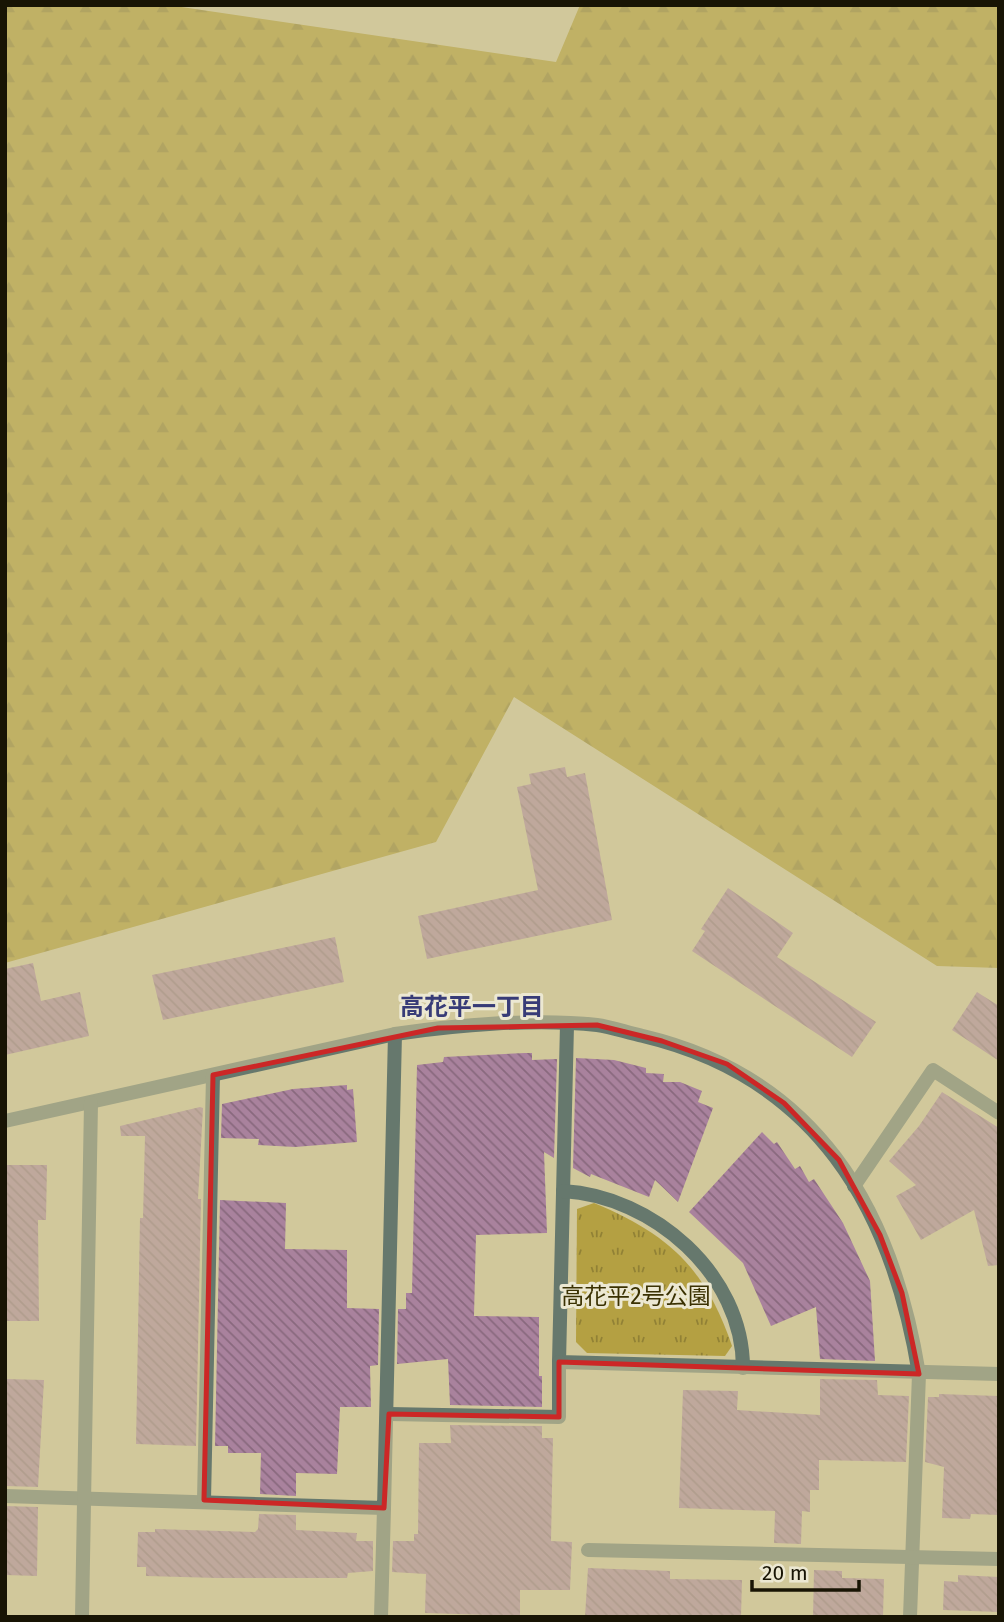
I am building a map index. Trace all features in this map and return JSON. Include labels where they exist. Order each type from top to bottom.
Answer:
[{"type":"street","points":[[388,1414],[559,1417],[566,1025]]},
{"type":"street","points":[[5,1121],[395,1034],[438,1028],[597,1026],[701,1052],[727,1064],[784,1103],[820,1136],[855,1186],[893,1262],[913,1337],[919,1374],[910,1617]]},
{"type":"street","points":[[381,1617],[388,1414],[385,1391],[395,1034]]},
{"type":"street","points":[[855,1186],[933,1070],[999,1113]]},
{"type":"street","points":[[204,1500],[213,1074]]},
{"type":"street","points":[[82,1617],[91,1103]]},
{"type":"street","points":[[563,1191],[592,1193],[615,1200],[671,1233],[694,1254],[712,1275],[731,1308],[743,1343],[743,1368]]},
{"type":"street","points":[[559,1362],[919,1374],[999,1374]]},
{"type":"street","points":[[5,1496],[204,1500],[384,1508]]},
{"type":"street","points":[[588,1550],[999,1559]]},
{"type":"highlighted area","points":[[597,1025],[662,1041],[727,1064],[784,1103],[839,1160],[880,1235],[902,1293],[919,1374],[559,1362],[559,1417],[389,1414],[384,1508],[204,1500],[213,1075],[438,1028]]},
{"type":"green space","points":[[5,5],[168,5],[556,62],[580,5],[999,5],[999,968],[937,966],[514,697],[436,842],[5,963]]},
{"type":"green space","name":"高花平2号公園","points":[[594,1203],[644,1228],[681,1257],[697,1275],[722,1319],[732,1346],[725,1356],[587,1353],[576,1342],[577,1209]]},
{"type":"building","points":[[565,767],[567,777],[585,773],[612,920],[427,959],[418,916],[538,890],[517,787],[531,784],[529,774]]},
{"type":"building","points":[[728,888],[793,933],[777,957],[876,1022],[852,1057],[692,951],[705,931],[701,929]]},
{"type":"building","points":[[335,937],[344,982],[163,1020],[152,975]]},
{"type":"building","points":[[33,963],[41,1001],[80,992],[89,1036],[5,1055],[5,969]]},
{"type":"building","points":[[977,992],[999,1006],[999,1061],[952,1030]]},
{"type":"building","points":[[532,1053],[532,1060],[557,1059],[554,1158],[544,1152],[547,1233],[476,1235],[474,1316],[539,1317],[542,1407],[450,1405],[448,1359],[397,1364],[398,1309],[406,1309],[406,1293],[412,1293],[417,1065],[443,1062],[444,1057]]},
{"type":"building","points":[[576,1058],[614,1060],[646,1068],[646,1073],[664,1074],[663,1082],[680,1082],[702,1091],[698,1102],[713,1108],[678,1202],[655,1180],[649,1197],[591,1174],[590,1177],[573,1168]]},
{"type":"building","points":[[347,1085],[347,1090],[353,1089],[357,1142],[295,1147],[258,1145],[259,1139],[221,1138],[222,1104],[293,1089]]},
{"type":"building","points":[[942,1092],[999,1128],[999,1265],[988,1266],[974,1210],[921,1240],[896,1196],[916,1185],[889,1161],[919,1126]]},
{"type":"building","points":[[203,1108],[198,1199],[201,1199],[196,1446],[136,1444],[140,1218],[143,1218],[145,1136],[121,1136],[120,1126]]},
{"type":"building","points":[[762,1132],[774,1144],[777,1142],[795,1169],[800,1166],[809,1182],[814,1179],[843,1223],[870,1281],[875,1361],[820,1359],[816,1307],[771,1326],[743,1263],[689,1212]]},
{"type":"building","points":[[5,1165],[47,1165],[46,1220],[38,1220],[39,1321],[5,1321]]},
{"type":"building","points":[[220,1200],[286,1203],[285,1249],[347,1250],[347,1308],[379,1309],[378,1365],[370,1366],[371,1407],[340,1407],[337,1474],[296,1473],[296,1496],[260,1494],[261,1453],[228,1453],[228,1446],[215,1446]]},
{"type":"building","points":[[5,1379],[44,1380],[38,1487],[5,1486]]},
{"type":"building","points":[[820,1379],[877,1380],[878,1395],[909,1396],[906,1462],[819,1460],[819,1490],[810,1490],[810,1512],[802,1511],[801,1544],[774,1543],[775,1511],[679,1508],[683,1390],[738,1391],[737,1410],[820,1415]]},
{"type":"building","points":[[939,1394],[999,1396],[999,1515],[971,1514],[970,1519],[942,1518],[944,1467],[925,1462],[928,1397],[939,1397]]},
{"type":"building","points":[[450,1425],[542,1426],[542,1438],[553,1438],[551,1541],[572,1542],[570,1590],[520,1590],[520,1616],[425,1613],[426,1574],[392,1572],[393,1541],[414,1541],[414,1534],[418,1534],[419,1443],[451,1443]]},
{"type":"building","points":[[5,1506],[38,1507],[37,1576],[5,1575]]},
{"type":"building","points":[[259,1514],[296,1515],[296,1530],[357,1533],[356,1541],[373,1541],[373,1571],[348,1573],[347,1578],[217,1578],[146,1576],[146,1567],[137,1567],[138,1532],[155,1532],[155,1529],[255,1532],[258,1529]]},
{"type":"building","points":[[588,1568],[670,1571],[670,1579],[742,1580],[741,1617],[585,1617]]},
{"type":"building","points":[[814,1570],[842,1571],[842,1578],[884,1579],[883,1617],[813,1617]]},
{"type":"building","points":[[958,1575],[999,1577],[999,1612],[943,1610],[944,1581],[958,1582]]},
{"type":"district","name":"高花平一丁目","points":[[472,1007]]}]
